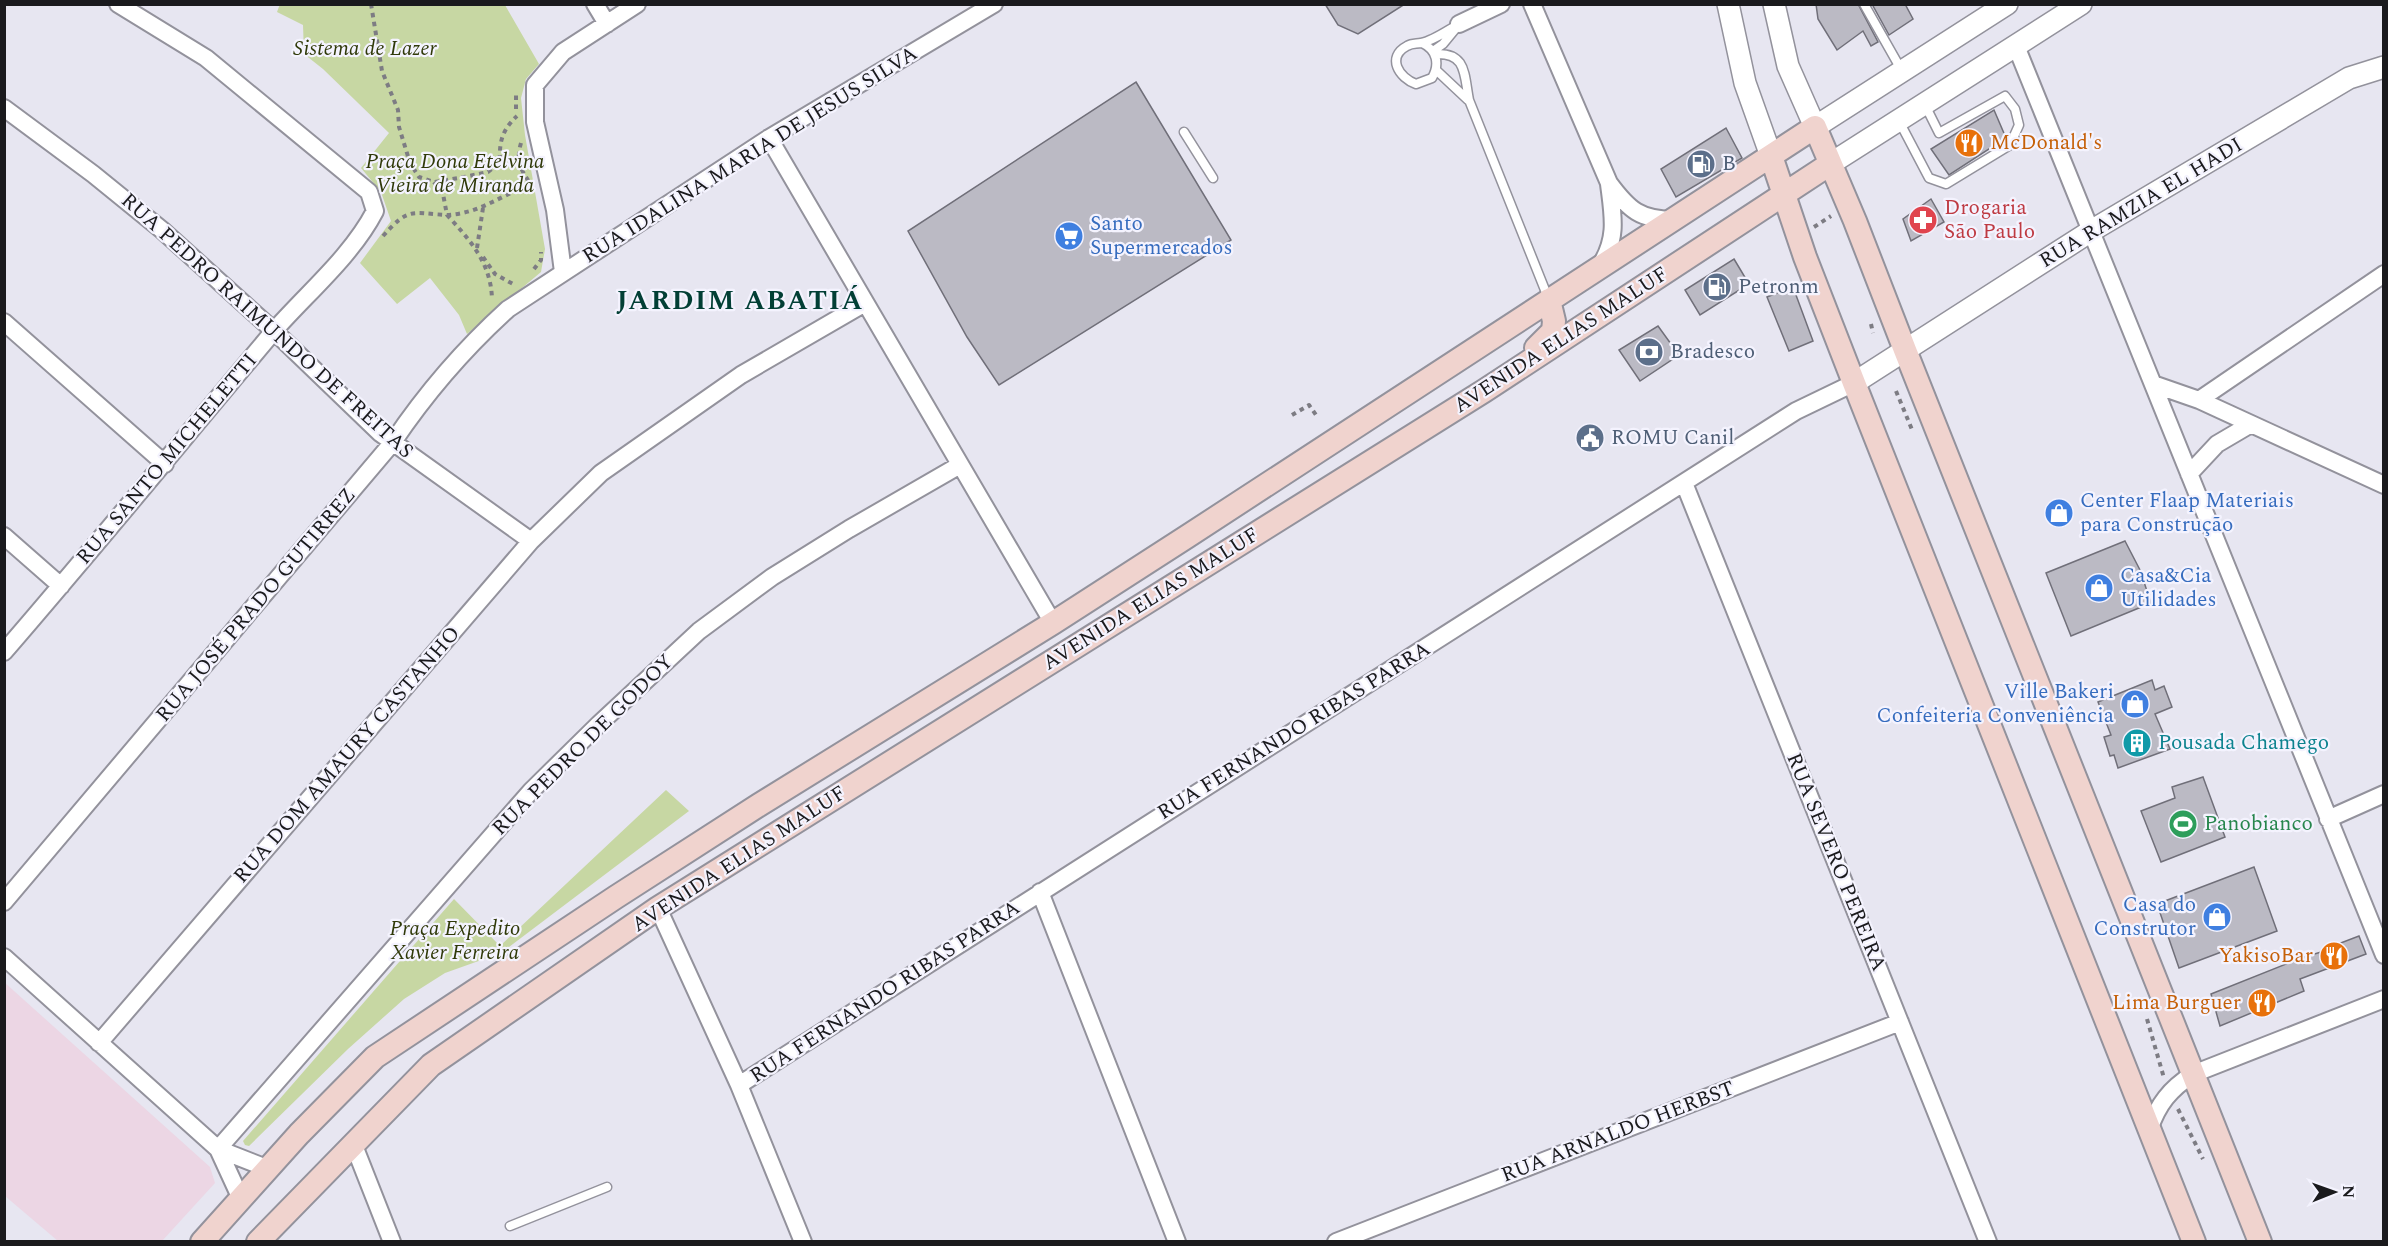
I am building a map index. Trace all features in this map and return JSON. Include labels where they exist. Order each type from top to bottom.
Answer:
[{"type":"main road","name":"AVENIDA ELIAS MALUF","points":[[202,1242],[375,1057],[616,897],[759,805],[1053,623],[1815,127]]},
{"type":"main road","points":[[1815,127],[1848,204],[2260,1242]]},
{"type":"main road","points":[[1771,156],[1798,236],[1854,382],[2194,1242]]},
{"type":"main road","name":"AVENIDA ELIAS MALUF","points":[[258,1242],[431,1065],[658,909],[1484,391],[1830,164]]},
{"type":"main road","points":[[1484,391],[1552,333],[1554,321],[1549,300]]},
{"type":"main road","points":[[616,897],[636,898],[658,909]]},
{"type":"street","points":[[118,4],[140,9]]},
{"type":"street","points":[[595,4],[607,24]]},
{"type":"street","points":[[563,272],[555,210],[535,122],[535,85],[564,52],[637,4]]},
{"type":"street","name":"RUA IDALINA MARIA DE JESUS SILVA","points":[[504,303],[563,272],[769,138],[994,4]]},
{"type":"street","points":[[1459,24],[1501,4]]},
{"type":"street","points":[[1532,4],[1609,183],[1626,206],[1646,217],[1676,219]]},
{"type":"street","points":[[1728,4],[1745,82],[1771,156]]},
{"type":"street","points":[[1774,4],[1788,66],[1815,127]]},
{"type":"street","name":"AVENIDA ELIAS MALUF","points":[[1815,127],[2007,4]]},
{"type":"street","name":"AVENIDA ELIAS MALUF","points":[[1830,164],[2081,4]]},
{"type":"street","name":"RUA SANTO MICHELETTI","points":[[4,652],[165,464],[274,331],[343,256],[367,226],[375,211],[369,192],[206,58],[140,9]]},
{"type":"street","points":[[2016,46],[2384,955]]},
{"type":"street","name":"RUA RAMZIA EL HADI","points":[[1854,382],[2091,231],[2349,78],[2384,67]]},
{"type":"street","name":"RUA PEDRO RAIMUNDO DE FREITAS","points":[[4,108],[93,174],[162,230],[274,331],[380,433],[531,541]]},
{"type":"street","points":[[769,138],[1053,623]]},
{"type":"street","points":[[1599,268],[1612,241],[1613,214],[1609,183]]},
{"type":"street","points":[[2199,400],[2384,274]]},
{"type":"street","name":"RUA JOSÉ PRADO GUTIRREZ","points":[[4,902],[393,442],[504,303]]},
{"type":"street","name":"RUA DOM AMAURY CASTANHO","points":[[99,1043],[531,541],[601,473],[741,375],[866,303]]},
{"type":"street","points":[[4,322],[165,464]]},
{"type":"street","name":"RUA FERNANDO RIBAS PARRA","points":[[739,1085],[1796,411],[1854,382]]},
{"type":"street","points":[[2153,384],[2199,400],[2384,485]]},
{"type":"street","points":[[2189,474],[2217,444],[2251,424]]},
{"type":"street","name":"RUA PEDRO DE GODOY","points":[[218,1149],[531,791],[624,700],[699,631],[772,577],[849,529],[960,465]]},
{"type":"street","name":"RUA SEVERO PEREIRA","points":[[1684,483],[1988,1242]]},
{"type":"street","points":[[4,536],[61,586]]},
{"type":"street","points":[[2328,819],[2384,794]]},
{"type":"street","points":[[1040,892],[1177,1242]]},
{"type":"street","points":[[658,909],[739,1085],[802,1242]]},
{"type":"street","points":[[4,957],[218,1149],[268,1169]]},
{"type":"street","points":[[2149,1130],[2155,1112],[2180,1082],[2193,1074],[2384,999]]},
{"type":"street","name":"RUA ARNALDO HERBST","points":[[1336,1242],[1900,1022]]},
{"type":"street","points":[[353,1143],[392,1242]]},
{"type":"street","points":[[218,1149],[241,1199]]},
{"type":"lane","points":[[1864,4],[1903,71]]},
{"type":"lane","points":[[1434,53],[1436,70],[1432,78],[1416,84],[1405,80],[1399,73],[1398,55],[1402,49],[1414,43],[1422,43],[1459,24]]},
{"type":"lane","points":[[1434,53],[1459,24]]},
{"type":"lane","points":[[1422,43],[1434,53],[1449,53],[1458,60],[1463,71],[1469,100],[1549,300]]},
{"type":"lane","points":[[1436,70],[1469,100]]},
{"type":"lane","points":[[1899,120],[1929,178],[1946,184],[2010,145],[2019,125],[2015,109],[2005,96],[1939,133],[1924,104]]},
{"type":"lane","points":[[1184,132],[1213,178]]},
{"type":"lane","points":[[510,1226],[607,1187]]},
{"type":"path","points":[[371,4],[382,71],[398,110],[399,127],[410,163],[419,177],[434,182],[488,172],[500,162],[502,135],[517,116]]},
{"type":"path","points":[[517,89],[514,100],[520,128]]},
{"type":"path","points":[[520,136],[519,164],[531,184],[531,190]]},
{"type":"path","points":[[434,182],[443,194],[447,215],[495,274],[513,284]]},
{"type":"path","points":[[376,243],[397,220],[407,213],[459,214],[483,208],[505,194],[531,184]]},
{"type":"path","points":[[1798,236],[1848,204]]},
{"type":"path","points":[[483,208],[476,248],[491,281],[492,303],[504,303]]},
{"type":"path","points":[[529,276],[541,260],[541,246]]},
{"type":"path","points":[[506,290],[520,280]]},
{"type":"path","points":[[1292,415],[1309,405],[1316,415]]},
{"type":"shaded area","points":[[4,982],[210,1167],[215,1183],[162,1241],[58,1241],[5,1196]]},
{"type":"green space","name":"Praça Dona Etelvina Vieira de Miranda","points":[[280,4],[505,5],[539,64],[526,79],[521,98],[525,135],[545,249],[541,272],[467,334],[459,315],[430,278],[397,304],[360,263],[391,221],[381,192],[361,168],[389,133],[323,69],[304,54],[303,25],[277,12]]},
{"type":"green space","name":"Praça Expedito Xavier Ferreira","points":[[666,790],[689,811],[501,953],[445,973],[404,999],[348,1049],[249,1146],[245,1145],[243,1141],[454,899],[500,946]]},
{"type":"building","points":[[1325,4],[1405,4],[1358,34],[1338,25]]},
{"type":"building","points":[[1816,4],[1858,4],[1878,42],[1871,46],[1863,31],[1837,50],[1818,19]]},
{"type":"building","points":[[1872,4],[1905,4],[1913,19],[1889,35]]},
{"type":"building","name":"Santo Supermercados","points":[[1136,82],[1231,240],[999,385],[967,337],[908,231]]},
{"type":"building","name":"McDonald's","points":[[1994,110],[2006,138],[1949,175],[1931,149]]},
{"type":"building","name":"B","points":[[1726,128],[1742,158],[1676,197],[1661,169]]},
{"type":"building","name":"Drogaria São Paulo","points":[[1931,199],[1944,222],[1911,241],[1903,219]]},
{"type":"building","name":"Petronm","points":[[1734,259],[1749,284],[1700,315],[1685,290]]},
{"type":"building","name":"Petronm","points":[[1793,287],[1813,341],[1789,351],[1767,297]]},
{"type":"building","name":"Bradesco","points":[[1658,326],[1679,355],[1640,381],[1619,350]]},
{"type":"building","name":"Casa&Cia Utilidades","points":[[2125,541],[2140,570],[2151,603],[2071,636],[2046,573]]},
{"type":"building","points":[[2152,680],[2155,690],[2164,686],[2172,707],[2155,714],[2170,749],[2118,768],[2114,755],[2110,756],[2104,737],[2111,735],[2098,702]]},
{"type":"building","name":"Panobianco","points":[[2203,777],[2225,837],[2161,862],[2141,811],[2175,798],[2172,787]]},
{"type":"building","name":"Casa do Construtor","points":[[2254,867],[2277,931],[2179,968],[2157,904]]},
{"type":"building","points":[[2359,936],[2366,954],[2300,979],[2304,991],[2220,1026],[2211,994],[2301,958],[2338,947],[2338,944]]},
{"type":"place","name":"McDonald's","points":[[1969,143]]},
{"type":"place","name":"B","points":[[1701,164]]},
{"type":"place","name":"Drogaria São Paulo","points":[[1923,220]]},
{"type":"place","name":"Santo Supermercados","points":[[1069,236]]},
{"type":"place","name":"Petronm","points":[[1717,287]]},
{"type":"place","name":"Bradesco","points":[[1649,352]]},
{"type":"place","name":"ROMU Canil","points":[[1590,438]]},
{"type":"place","name":"Center Flaap Materiais para Construção","points":[[2059,513]]},
{"type":"place","name":"Casa&Cia Utilidades","points":[[2099,588]]},
{"type":"place","name":"Ville Bakeri Confeiteria Conveniência","points":[[2135,704]]},
{"type":"place","name":"Pousada Chamego","points":[[2137,743]]},
{"type":"place","name":"Panobianco","points":[[2183,824]]},
{"type":"place","name":"Casa do Construtor","points":[[2217,917]]},
{"type":"place","name":"YakisoBar","points":[[2334,956]]},
{"type":"place","name":"Lima Burguer","points":[[2262,1003]]},
{"type":"district","name":"JARDIM ABATIÁ","points":[[740,301]]},
{"type":"park label","name":"Sistema de Lazer","points":[[365,49]]}]
